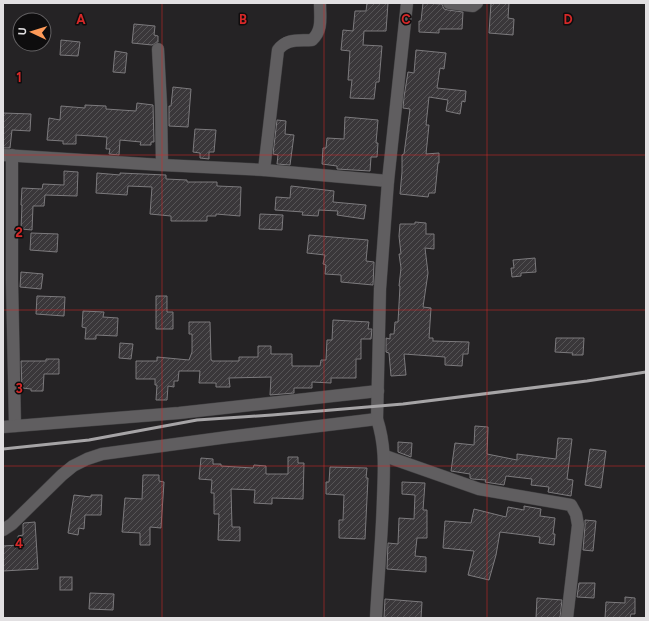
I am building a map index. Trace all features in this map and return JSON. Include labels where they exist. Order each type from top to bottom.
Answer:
[{"type":"street","points":[[264,170],[278,50],[283,43],[312,40],[318,35],[320,29],[320,3]]},
{"type":"street","points":[[376,618],[385,456],[384,445],[377,419],[380,289],[388,181],[407,3]]},
{"type":"street","points":[[449,3],[473,6],[477,3]]},
{"type":"street","points":[[158,49],[162,165]]},
{"type":"street","points":[[378,391],[179,413],[9,427],[12,281],[8,155],[264,170],[388,181]]},
{"type":"street","points":[[3,530],[12,524],[73,466],[102,454],[228,436],[377,419]]},
{"type":"street","points":[[385,456],[479,489],[571,505],[576,514],[578,525],[567,618]]},
{"type":"building","points":[[367,3],[388,3],[386,31],[364,31],[363,45],[382,46],[379,82],[376,82],[374,99],[350,98],[352,80],[348,80],[350,51],[341,50],[343,30],[353,31],[355,11],[366,11]]},
{"type":"building","points":[[423,3],[442,4],[444,9],[463,12],[462,29],[439,29],[439,33],[419,32],[419,21],[421,21]]},
{"type":"building","points":[[491,3],[509,3],[508,18],[514,19],[513,35],[489,33]]},
{"type":"building","points":[[134,24],[155,26],[154,35],[158,36],[158,42],[152,45],[132,43]]},
{"type":"building","points":[[61,40],[80,42],[78,56],[60,55]]},
{"type":"building","points":[[416,50],[446,53],[444,69],[440,68],[437,88],[466,91],[465,102],[462,101],[460,114],[446,111],[448,100],[429,97],[426,125],[429,125],[426,154],[439,153],[439,163],[435,193],[429,193],[428,197],[400,194],[402,155],[404,154],[410,109],[403,108],[404,97],[408,72],[414,73]]},
{"type":"building","points":[[115,51],[127,53],[125,73],[113,72]]},
{"type":"building","points":[[173,87],[191,89],[188,127],[169,126],[169,106],[171,106]]},
{"type":"building","points":[[137,103],[153,105],[154,142],[151,142],[151,145],[140,145],[141,142],[120,140],[119,155],[109,154],[110,149],[106,149],[107,137],[76,135],[76,144],[63,144],[63,141],[47,140],[49,118],[60,120],[61,106],[85,108],[85,105],[106,106],[106,109],[136,111]]},
{"type":"building","points":[[3,113],[31,114],[30,131],[12,130],[10,148],[3,148]]},
{"type":"building","points":[[345,117],[378,120],[376,143],[378,143],[377,157],[371,157],[370,171],[337,169],[337,166],[322,164],[323,148],[326,148],[327,138],[344,139]]},
{"type":"building","points":[[277,120],[286,121],[285,134],[294,135],[290,165],[277,164],[278,155],[273,154]]},
{"type":"building","points":[[195,129],[216,130],[214,152],[209,152],[209,159],[200,158],[200,153],[193,152]]},
{"type":"building","points":[[64,171],[78,172],[77,196],[45,195],[44,206],[33,206],[32,230],[21,229],[22,188],[42,189],[43,184],[64,185]]},
{"type":"building","points":[[97,173],[120,175],[120,173],[166,175],[166,179],[187,180],[187,182],[217,182],[217,186],[241,187],[240,216],[216,214],[216,216],[207,216],[207,221],[171,221],[171,216],[150,214],[152,187],[128,186],[127,195],[96,193]]},
{"type":"building","points":[[291,186],[334,191],[333,202],[366,205],[364,219],[337,215],[338,211],[319,210],[318,216],[302,215],[303,212],[275,210],[276,197],[290,198]]},
{"type":"building","points":[[260,214],[283,215],[282,230],[259,229]]},
{"type":"building","points":[[415,222],[426,223],[426,234],[434,234],[434,249],[425,248],[428,273],[423,307],[431,308],[429,338],[433,338],[433,341],[469,342],[468,354],[463,354],[462,366],[445,365],[445,357],[404,354],[406,375],[391,376],[389,353],[386,352],[386,338],[390,339],[390,334],[394,334],[395,322],[398,322],[401,268],[399,254],[401,254],[399,236],[400,224],[415,224]]},
{"type":"building","points":[[31,233],[58,234],[57,252],[30,250]]},
{"type":"building","points":[[309,235],[368,240],[366,261],[374,262],[373,285],[341,282],[341,275],[325,274],[326,265],[323,264],[325,255],[307,253]]},
{"type":"building","points":[[535,258],[536,272],[521,273],[521,276],[512,277],[511,268],[514,268],[513,260]]},
{"type":"building","points":[[21,272],[43,274],[41,289],[20,287]]},
{"type":"building","points":[[37,296],[65,297],[64,316],[36,314]]},
{"type":"building","points":[[156,296],[167,296],[167,312],[173,312],[173,329],[156,329]]},
{"type":"building","points":[[83,311],[104,312],[103,317],[118,318],[117,336],[96,335],[96,339],[85,339],[86,328],[82,327]]},
{"type":"building","points":[[333,320],[369,322],[368,329],[372,329],[371,339],[361,339],[361,359],[356,359],[356,378],[331,378],[331,383],[312,382],[312,388],[294,388],[294,393],[270,395],[271,377],[229,378],[230,387],[216,387],[216,383],[199,383],[200,371],[179,371],[178,381],[174,381],[174,387],[168,386],[167,400],[156,400],[157,385],[155,385],[155,379],[136,379],[136,361],[157,361],[157,357],[189,360],[192,352],[192,334],[189,334],[189,322],[210,322],[212,361],[239,361],[239,357],[258,357],[258,346],[271,346],[271,354],[292,354],[292,366],[320,366],[321,360],[326,360],[327,340],[332,340]]},
{"type":"building","points":[[556,338],[584,338],[583,355],[555,352]]},
{"type":"building","points":[[120,343],[133,344],[131,359],[119,358]]},
{"type":"building","points":[[46,359],[59,359],[59,374],[44,374],[43,391],[31,391],[31,389],[22,388],[21,361],[46,361]]},
{"type":"building","points":[[475,426],[488,427],[487,454],[517,460],[517,454],[556,459],[558,438],[572,439],[567,479],[573,480],[571,496],[548,492],[549,487],[531,485],[532,479],[506,476],[504,485],[485,482],[486,480],[472,479],[470,478],[470,474],[451,471],[455,443],[474,445]]},
{"type":"building","points":[[398,442],[412,443],[411,457],[398,452]]},
{"type":"building","points":[[590,449],[606,451],[601,488],[585,485]]},
{"type":"building","points":[[288,457],[298,457],[298,463],[304,463],[303,499],[272,498],[272,504],[254,503],[255,490],[231,489],[232,527],[240,527],[240,541],[218,540],[219,514],[214,514],[214,493],[211,493],[212,480],[199,479],[201,458],[213,459],[213,464],[221,464],[221,466],[253,468],[254,465],[266,466],[266,474],[288,474]]},
{"type":"building","points":[[330,467],[367,468],[366,478],[368,478],[365,539],[339,538],[339,520],[343,520],[344,495],[326,494],[326,482],[329,482]]},
{"type":"building","points":[[143,475],[159,475],[159,481],[164,482],[161,528],[150,527],[150,545],[140,545],[140,533],[122,532],[125,498],[142,499]]},
{"type":"building","points":[[402,482],[425,483],[423,510],[427,510],[427,538],[417,538],[415,556],[426,557],[426,572],[387,569],[388,543],[398,544],[399,518],[414,519],[415,495],[402,494]]},
{"type":"building","points":[[74,495],[91,497],[91,495],[102,495],[101,515],[85,515],[84,529],[79,528],[78,535],[68,533]]},
{"type":"building","points":[[524,506],[541,509],[540,516],[555,518],[553,534],[555,534],[554,545],[539,543],[540,537],[500,532],[496,555],[489,580],[468,575],[474,551],[443,548],[445,521],[471,523],[474,509],[506,517],[508,507],[524,510]]},
{"type":"building","points":[[585,520],[596,521],[593,551],[583,550]]},
{"type":"building","points":[[35,522],[38,569],[3,571],[3,546],[19,545],[18,536],[23,535],[23,524]]},
{"type":"building","points":[[60,577],[72,577],[72,590],[60,590]]},
{"type":"building","points":[[579,583],[595,583],[594,598],[577,597]]},
{"type":"building","points":[[90,593],[114,594],[113,610],[89,609]]},
{"type":"building","points":[[625,597],[635,598],[635,614],[631,614],[630,618],[605,618],[606,602],[625,603]]},
{"type":"building","points":[[537,598],[562,600],[560,618],[536,618]]},
{"type":"building","points":[[385,599],[422,602],[421,618],[384,618]]},
{"type":"railway","points":[[3,449],[89,440],[197,420],[403,404],[587,381],[646,372]]}]
